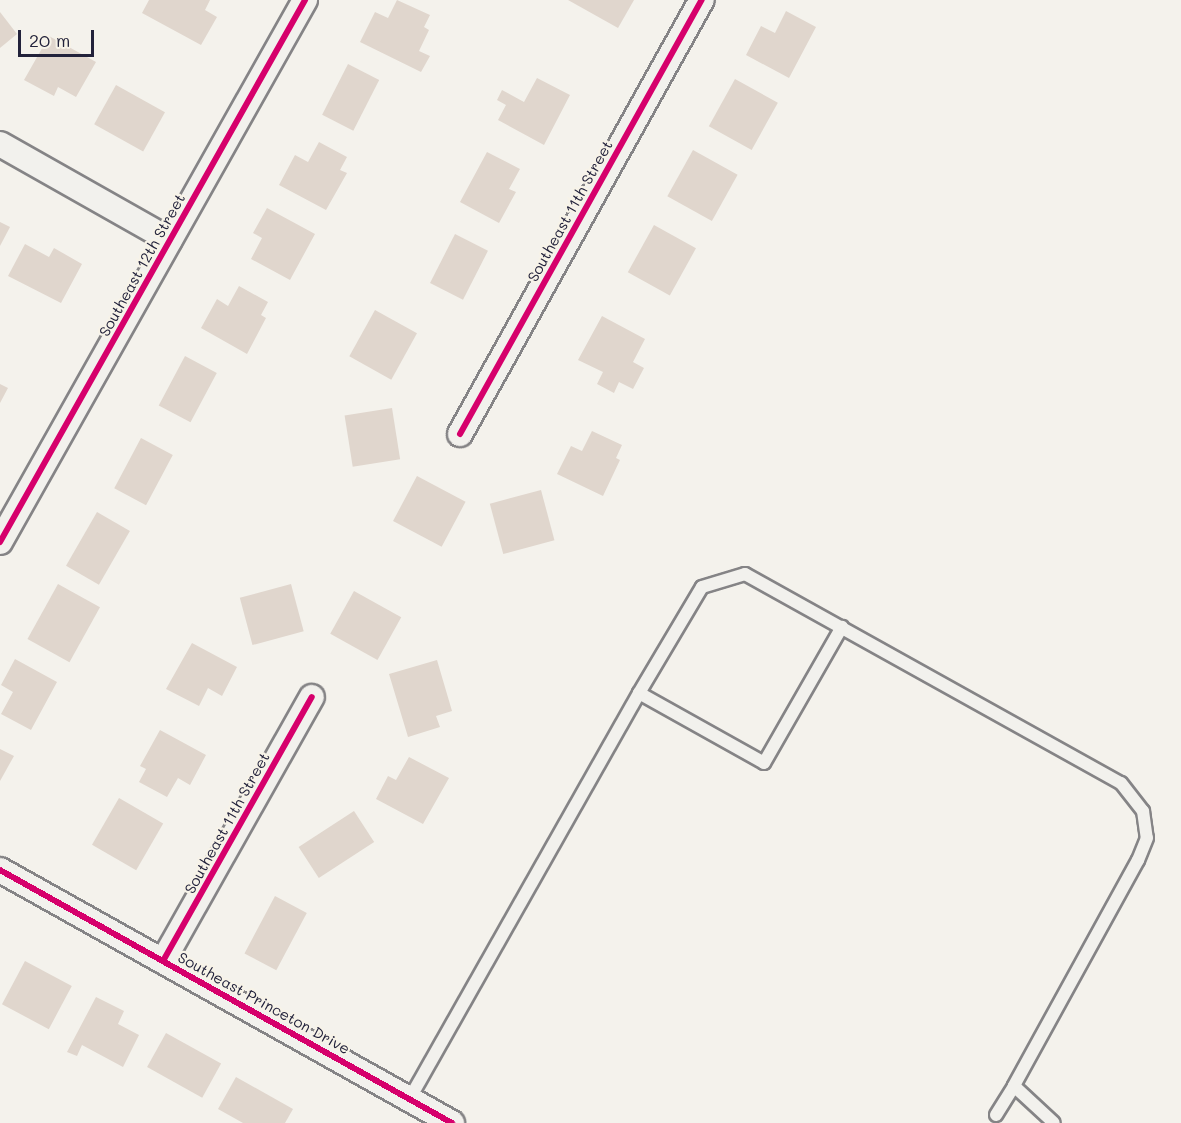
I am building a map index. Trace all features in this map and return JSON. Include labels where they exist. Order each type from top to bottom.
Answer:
[{"type":"street","name":"Southeast 12th Street","points":[[0,542],[304,0]]},
{"type":"street","name":"Southeast 11th Street","points":[[460,434],[702,0]]},
{"type":"street","points":[[0,144],[170,240]]},
{"type":"street","name":"Southeast 11th Street","points":[[163,961],[312,697]]},
{"type":"street","name":"Southeast Princeton Drive","points":[[0,870],[452,1123]]},
{"type":"lane","points":[[411,1098],[639,693],[702,587],[746,574],[1121,783],[1143,812],[1147,838],[1138,860],[996,1115]]},
{"type":"lane","points":[[639,693],[764,763],[842,627]]},
{"type":"lane","points":[[1014,1086],[1054,1123]]},
{"type":"building","points":[[149,0],[210,0],[205,10],[217,17],[201,45],[142,13]]},
{"type":"building","points":[[397,0],[430,15],[424,27],[429,30],[419,51],[430,56],[421,72],[360,42],[375,12],[388,18]]},
{"type":"building","points":[[568,0],[634,0],[618,28]]},
{"type":"building","points":[[786,11],[816,27],[789,78],[746,55],[761,26],[775,33]]},
{"type":"building","points":[[0,12],[17,34],[0,48]]},
{"type":"building","points":[[49,36],[96,62],[76,97],[58,87],[54,96],[24,80]]},
{"type":"building","points":[[348,64],[379,80],[353,131],[322,115]]},
{"type":"building","points":[[537,78],[570,95],[544,145],[498,120],[506,105],[497,100],[502,90],[524,102]]},
{"type":"building","points":[[735,79],[778,103],[752,150],[709,126]]},
{"type":"building","points":[[116,85],[165,112],[143,152],[94,124]]},
{"type":"building","points":[[319,142],[347,157],[340,170],[347,173],[326,210],[279,185],[295,155],[308,162]]},
{"type":"building","points":[[693,150],[738,175],[712,221],[667,196]]},
{"type":"building","points":[[487,152],[520,169],[509,189],[516,192],[499,223],[460,202]]},
{"type":"building","points":[[267,208],[315,234],[290,280],[251,259],[262,238],[253,233]]},
{"type":"building","points":[[0,222],[10,227],[0,246]]},
{"type":"building","points":[[654,225],[696,248],[670,296],[628,272]]},
{"type":"building","points":[[455,234],[488,251],[463,300],[430,283]]},
{"type":"building","points":[[25,244],[49,257],[54,248],[82,264],[61,303],[8,276]]},
{"type":"building","points":[[239,286],[268,302],[261,315],[266,318],[247,354],[201,328],[217,299],[228,306]]},
{"type":"building","points":[[375,310],[417,333],[391,380],[349,356]]},
{"type":"building","points":[[602,316],[645,339],[633,362],[644,368],[633,389],[619,382],[614,393],[597,384],[603,372],[578,360]]},
{"type":"building","points":[[185,356],[217,373],[190,422],[159,405]]},
{"type":"building","points":[[0,384],[8,388],[0,403]]},
{"type":"building","points":[[392,408],[400,459],[353,467],[345,416]]},
{"type":"building","points":[[592,431],[622,445],[616,458],[620,460],[603,496],[557,474],[571,446],[582,451]]},
{"type":"building","points":[[141,438],[173,455],[146,505],[114,488]]},
{"type":"building","points":[[417,476],[466,502],[442,547],[393,521]]},
{"type":"building","points":[[541,490],[554,540],[503,554],[490,504]]},
{"type":"building","points":[[97,512],[130,531],[99,585],[66,566]]},
{"type":"building","points":[[58,584],[100,607],[69,662],[27,639]]},
{"type":"building","points":[[291,584],[304,631],[252,645],[240,598]]},
{"type":"building","points":[[354,591],[401,617],[377,660],[330,634]]},
{"type":"building","points":[[192,643],[237,667],[222,696],[208,688],[199,706],[166,689]]},
{"type":"building","points":[[15,659],[57,682],[31,730],[1,714],[13,692],[1,685]]},
{"type":"building","points":[[437,660],[452,711],[436,716],[440,727],[408,737],[389,674]]},
{"type":"building","points":[[160,730],[206,755],[190,785],[178,778],[167,797],[139,782],[146,769],[140,766]]},
{"type":"building","points":[[0,749],[14,756],[0,781]]},
{"type":"building","points":[[409,757],[449,778],[423,824],[376,799],[388,776],[396,780]]},
{"type":"building","points":[[119,798],[163,824],[136,870],[92,845]]},
{"type":"building","points":[[354,811],[374,842],[319,878],[299,847]]},
{"type":"building","points":[[275,896],[307,913],[276,970],[244,953]]},
{"type":"building","points":[[25,961],[72,986],[49,1029],[2,1004]]},
{"type":"building","points":[[96,997],[124,1011],[118,1024],[139,1035],[123,1067],[82,1045],[77,1056],[67,1052]]},
{"type":"building","points":[[166,1033],[221,1064],[202,1098],[147,1067]]},
{"type":"building","points":[[236,1077],[293,1109],[285,1123],[243,1123],[218,1109]]},
{"type":"cycle path","points":[[0,542],[305,0]]},
{"type":"cycle path","points":[[460,434],[702,0]]},
{"type":"cycle path","points":[[163,961],[312,697]]},
{"type":"cycle path","points":[[0,870],[452,1123]]}]
